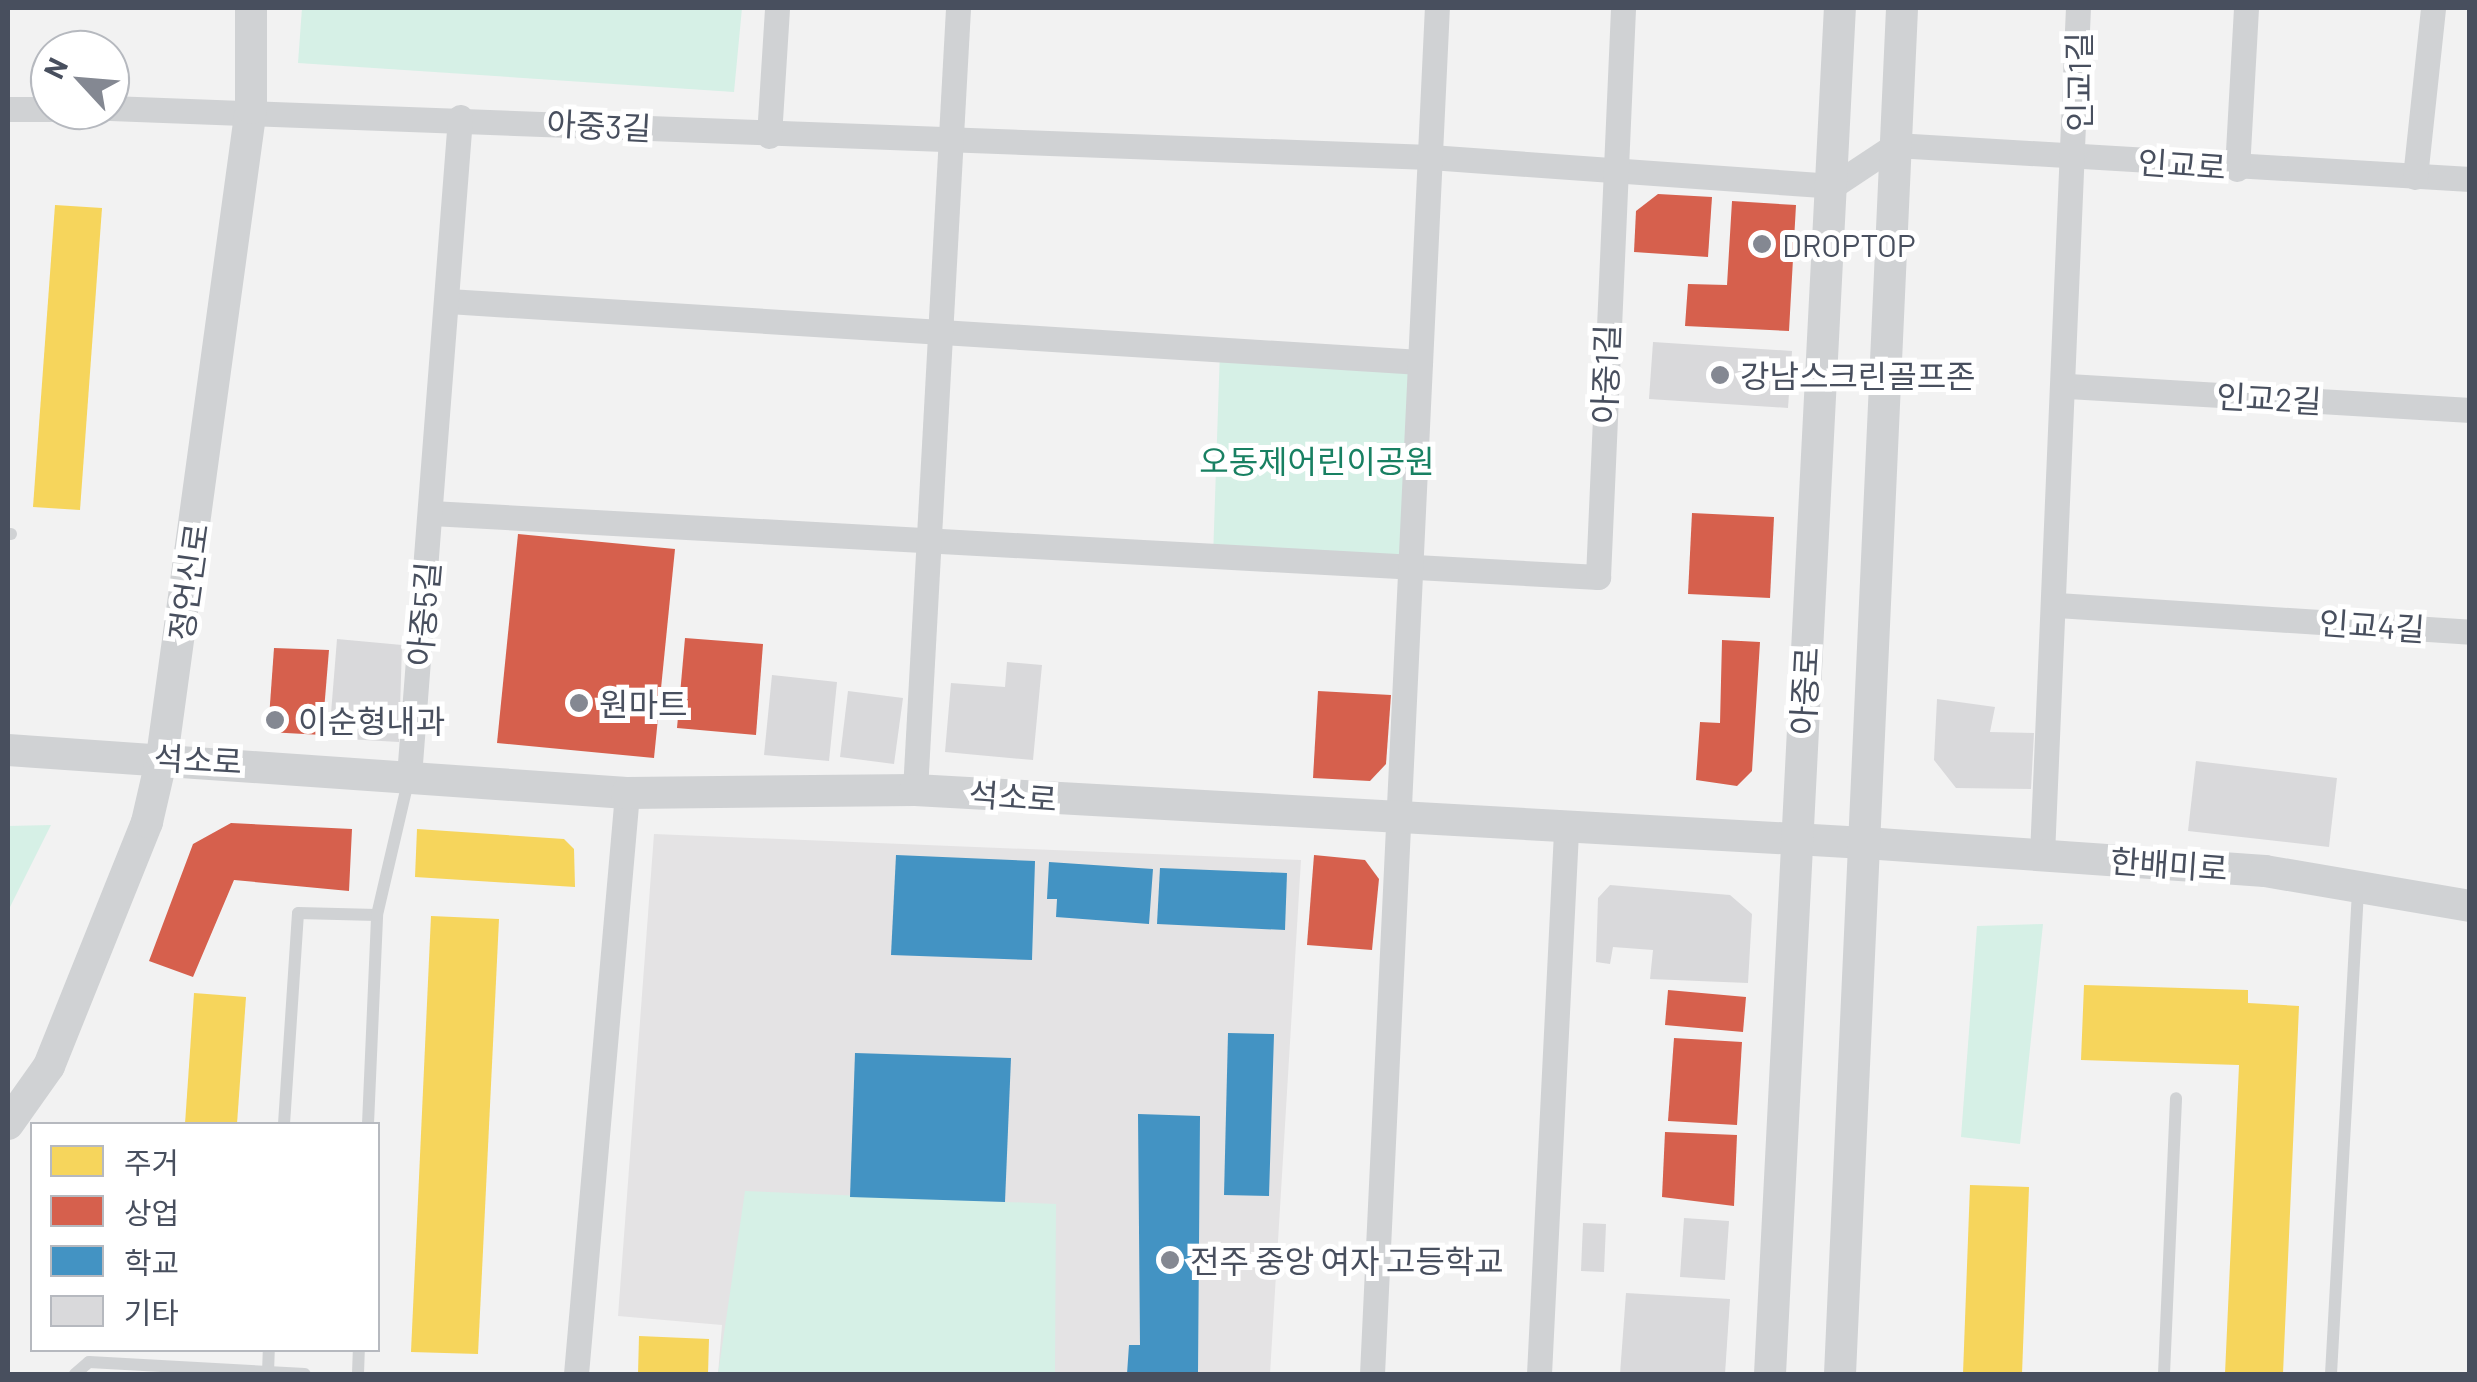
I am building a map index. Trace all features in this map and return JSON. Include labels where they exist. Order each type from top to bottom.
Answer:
[{"type":"street","name":"정언신로","points":[[8,1124],[49,1066],[147,822],[162,756],[251,108],[251,8]]},
{"type":"street","points":[[769,136],[777,8]]},
{"type":"street","points":[[915,790],[924,544],[944,336],[948,142],[958,8]]},
{"type":"street","points":[[1372,1374],[1398,821],[1415,565],[1420,362],[1437,8]]},
{"type":"street","points":[[1613,171],[1623,8]]},
{"type":"street","name":"아중로","points":[[1770,1374],[1840,8]]},
{"type":"street","points":[[1840,1374],[1902,8]]},
{"type":"street","name":"인교1길","points":[[2078,8],[2078,156]]},
{"type":"street","points":[[2237,169],[2246,8]]},
{"type":"street","points":[[2415,177],[2433,8]]},
{"type":"street","name":"아중3길","points":[[130,108],[251,108],[769,136],[1430,157]]},
{"type":"street","name":"아중5길","points":[[409,776],[460,117]]},
{"type":"street","points":[[1430,157],[1832,186],[1895,145]]},
{"type":"street","name":"인교로","points":[[1895,145],[2237,169],[2470,179]]},
{"type":"street","points":[[2042,855],[2078,156]]},
{"type":"street","name":"아중1길","points":[[924,544],[1415,565],[1598,577],[1613,171]]},
{"type":"street","points":[[448,302],[944,336],[1420,362]]},
{"type":"street","name":"인교2길","points":[[2068,386],[2470,410]]},
{"type":"street","points":[[431,512],[924,544]]},
{"type":"street","name":"인교4길","points":[[2057,605],[2470,632]]},
{"type":"street","name":"석소로","points":[[8,750],[162,756],[628,792],[915,790],[1566,831],[1865,843]]},
{"type":"street","points":[[576,1374],[628,792]]},
{"type":"street","points":[[1539,1374],[1566,831]]},
{"type":"street","name":"한배미로","points":[[1865,843],[2358,882],[2470,906]]},
{"type":"lane","points":[[368,1122],[377,915],[409,776]]},
{"type":"lane","points":[[2331,1374],[2358,882]]},
{"type":"lane","points":[[284,1122],[298,912],[377,915]]},
{"type":"lane","points":[[2164,1374],[2176,1098]]},
{"type":"lane","points":[[75,1374],[89,1362],[160,1370],[302,1374]]},
{"type":"shaded area","points":[[654,834],[1301,860],[1270,1374],[718,1374],[722,1325],[618,1316]]},
{"type":"green space","points":[[302,8],[742,8],[734,92],[298,63]]},
{"type":"green space","name":"오동제어린이공원","points":[[1220,350],[1420,362],[1415,565],[1213,558]]},
{"type":"green space","points":[[51,825],[8,911],[8,826]]},
{"type":"green space","points":[[2043,924],[2020,1144],[1961,1137],[1977,926]]},
{"type":"green space","points":[[745,1191],[1056,1204],[1055,1374],[718,1374]]},
{"type":"building: 주거","points":[[55,205],[102,208],[80,510],[33,507]]},
{"type":"building: 주거","points":[[417,829],[564,839],[574,849],[575,887],[415,877]]},
{"type":"building: 주거","points":[[431,916],[499,919],[478,1354],[411,1352]]},
{"type":"building: 주거","points":[[2084,985],[2248,990],[2248,1003],[2299,1006],[2283,1374],[2225,1374],[2239,1065],[2081,1060]]},
{"type":"building: 주거","points":[[194,993],[246,997],[237,1122],[185,1122]]},
{"type":"building: 주거","points":[[1970,1185],[2029,1187],[2022,1374],[1963,1374]]},
{"type":"building: 주거","points":[[639,1336],[709,1339],[708,1374],[638,1374]]},
{"type":"building: 상업","points":[[1658,194],[1712,197],[1708,257],[1634,252],[1636,211]]},
{"type":"building: 상업","name":"DROPTOP","points":[[1732,201],[1796,205],[1789,331],[1685,326],[1688,284],[1727,285]]},
{"type":"building: 상업","points":[[1692,513],[1774,517],[1770,598],[1688,594]]},
{"type":"building: 상업","points":[[518,534],[675,549],[654,758],[497,743]]},
{"type":"building: 상업","points":[[685,638],[763,644],[756,735],[677,728]]},
{"type":"building: 상업","points":[[1722,640],[1760,642],[1752,771],[1737,786],[1696,780],[1700,722],[1720,723]]},
{"type":"building: 상업","points":[[274,648],[329,650],[322,735],[268,732]]},
{"type":"building: 상업","points":[[1318,691],[1391,695],[1386,764],[1370,781],[1313,778]]},
{"type":"building: 상업","points":[[231,823],[352,829],[349,891],[234,880],[193,977],[149,961],[193,844]]},
{"type":"building: 상업","points":[[1314,855],[1365,860],[1379,879],[1372,950],[1307,945]]},
{"type":"building: 상업","points":[[1668,990],[1746,997],[1743,1032],[1665,1025]]},
{"type":"building: 상업","points":[[1674,1038],[1742,1042],[1737,1125],[1668,1121]]},
{"type":"building: 상업","points":[[1665,1132],[1737,1135],[1734,1206],[1662,1197]]},
{"type":"building: 학교","points":[[896,855],[1035,861],[1032,960],[891,955]]},
{"type":"building: 학교","points":[[1049,862],[1153,869],[1149,924],[1056,917],[1057,899],[1047,899]]},
{"type":"building: 학교","points":[[1160,868],[1287,873],[1285,930],[1157,924]]},
{"type":"building: 학교","points":[[1228,1033],[1274,1034],[1269,1196],[1224,1195]]},
{"type":"building: 학교","points":[[855,1053],[1011,1058],[1005,1202],[850,1197]]},
{"type":"building: 학교","name":"전주 중앙 여자 고등학교","points":[[1138,1114],[1200,1116],[1198,1374],[1127,1374],[1129,1345],[1140,1345]]},
{"type":"building: 기타","name":"강남스크린골프존","points":[[1653,342],[1792,351],[1788,408],[1649,399]]},
{"type":"building: 기타","points":[[337,639],[402,645],[399,742],[329,738]]},
{"type":"building: 기타","points":[[1007,662],[1042,665],[1033,760],[945,752],[951,683],[1005,687]]},
{"type":"building: 기타","points":[[772,675],[837,682],[829,761],[764,755]]},
{"type":"building: 기타","points":[[848,691],[903,698],[894,764],[840,757]]},
{"type":"building: 기타","points":[[1937,699],[1995,707],[1990,732],[2034,733],[2031,789],[1956,788],[1934,760]]},
{"type":"building: 기타","points":[[2196,761],[2337,778],[2329,847],[2188,831]]},
{"type":"building: 기타","points":[[1610,885],[1730,895],[1752,914],[1748,983],[1650,979],[1653,950],[1613,947],[1610,964],[1596,962],[1598,898]]},
{"type":"building: 기타","points":[[1684,1218],[1729,1221],[1725,1280],[1680,1277]]},
{"type":"building: 기타","points":[[1583,1223],[1606,1224],[1604,1272],[1581,1271]]},
{"type":"building: 기타","points":[[1626,1293],[1730,1299],[1725,1374],[1620,1374]]},
{"type":"place","name":"DROPTOP","points":[[1762,244]]},
{"type":"place","name":"강남스크린골프존","points":[[1720,375]]},
{"type":"place","name":"원마트","points":[[579,703]]},
{"type":"place","name":"이순형내과","points":[[275,720]]},
{"type":"place","name":"전주 중앙 여자 고등학교","points":[[1170,1260]]}]
